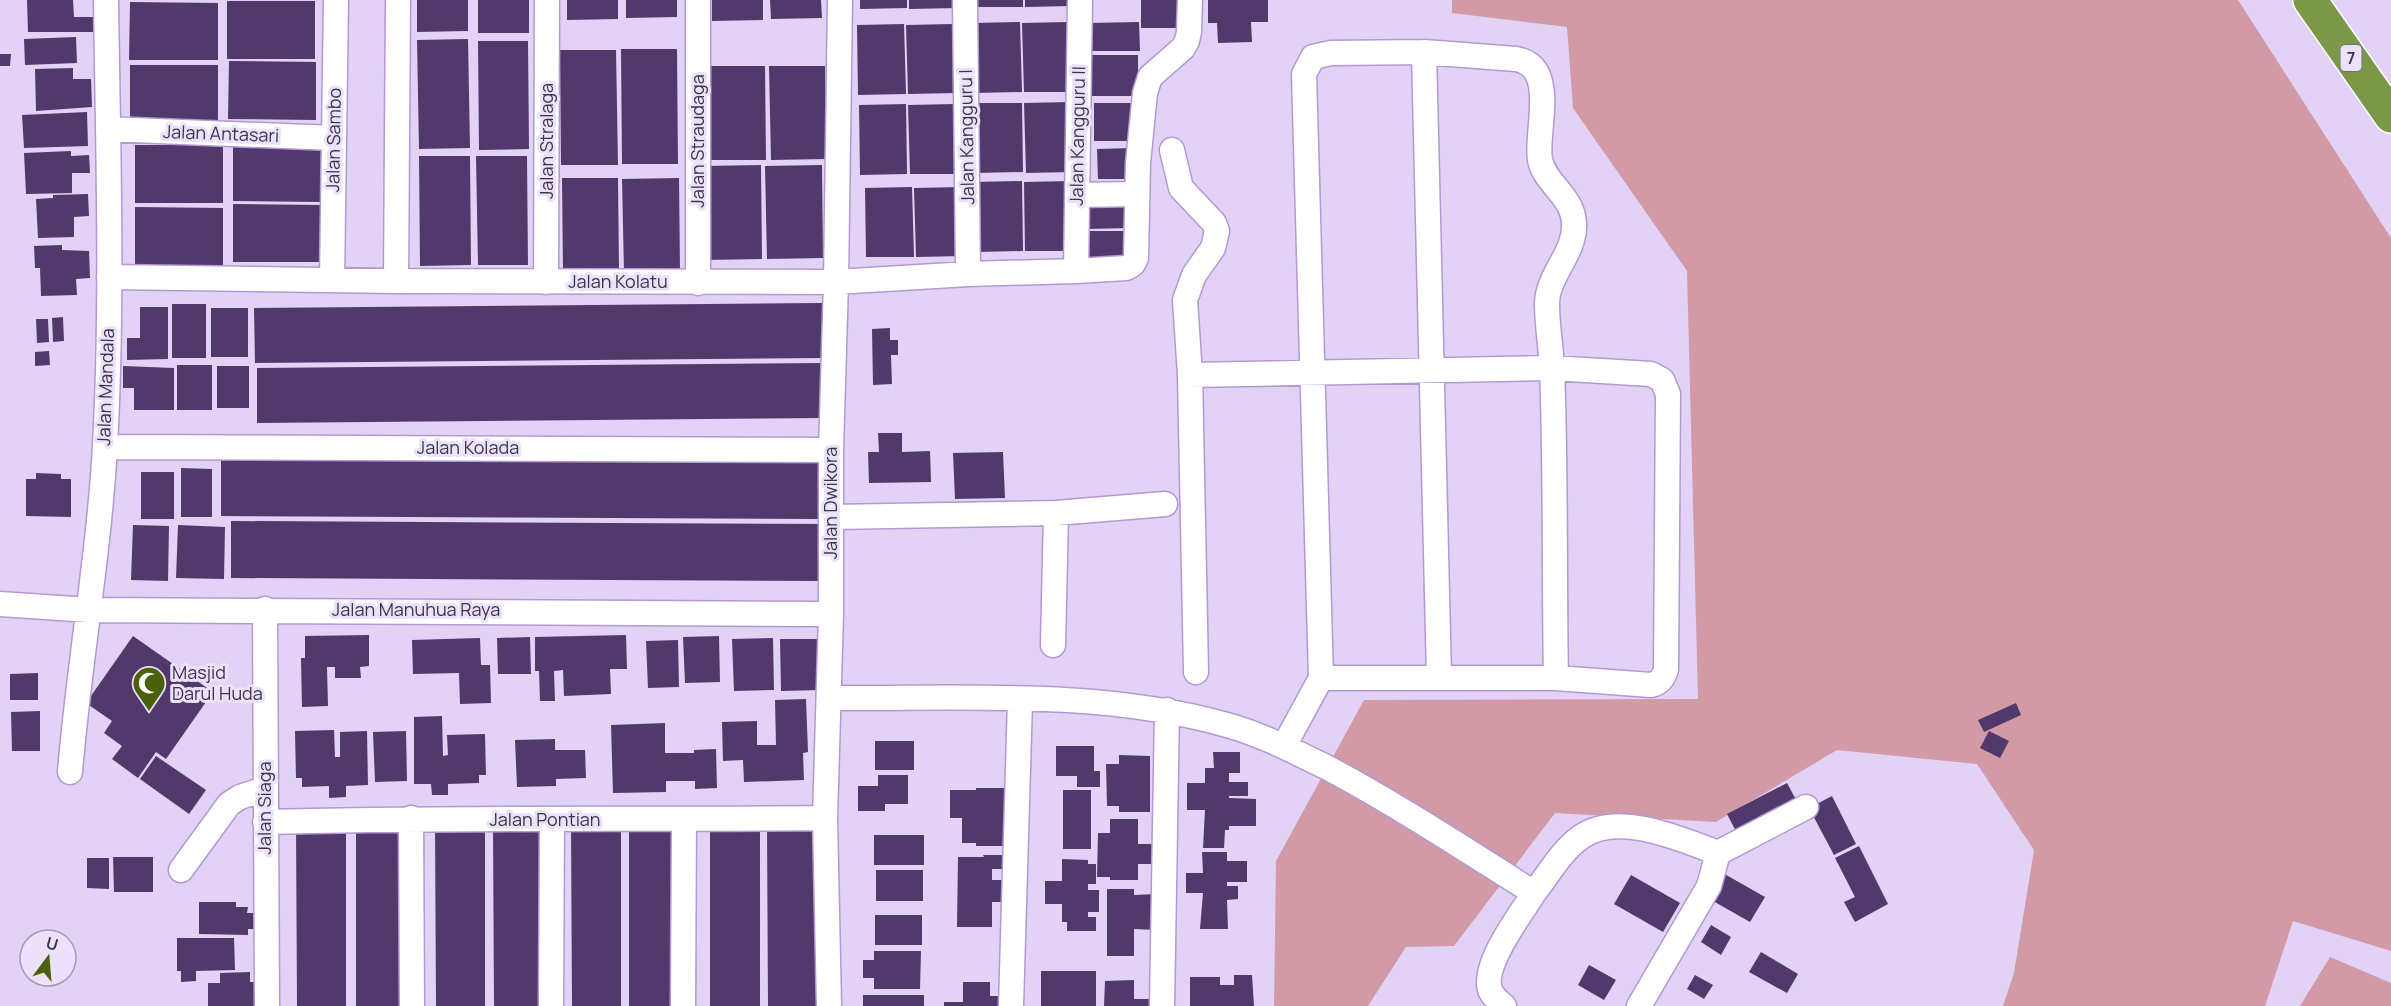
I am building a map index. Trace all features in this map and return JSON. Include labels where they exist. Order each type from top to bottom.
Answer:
[{"type":"highway","name":"7","points":[[2310,0],[2391,116]]},
{"type":"street","name":"Jalan Mandala","points":[[70,772],[77,690],[89,609],[105,447],[109,277],[106,0]]},
{"type":"street","name":"Jalan Sambo","points":[[332,280],[336,0]]},
{"type":"street","points":[[396,281],[398,0]]},
{"type":"street","name":"Jalan Stralaga","points":[[546,282],[547,0]]},
{"type":"street","name":"Jalan Straudaga","points":[[698,0],[698,283]]},
{"type":"street","name":"Jalan Dwikora","points":[[829,1006],[825,818],[831,614],[831,450],[840,0]]},
{"type":"street","name":"Jalan Kangguru I","points":[[965,0],[968,274]]},
{"type":"street","name":"Jalan Kangguru II","points":[[1076,271],[1080,0]]},
{"type":"street","points":[[1077,195],[1137,194],[1147,83],[1155,70],[1176,54],[1187,41],[1190,0]]},
{"type":"street","points":[[1424,52],[1439,677]]},
{"type":"street","points":[[1284,746],[1322,678],[1304,74],[1313,57],[1331,53],[1424,52],[1522,60],[1536,70],[1539,77],[1542,113],[1540,159],[1545,171],[1564,195],[1574,222],[1573,237],[1548,294],[1552,368],[1556,678]]},
{"type":"street","name":"Jalan Antasari","points":[[108,129],[334,138]]},
{"type":"street","points":[[1172,150],[1181,188],[1214,223],[1217,231],[1213,248],[1194,275],[1185,300],[1190,375],[1196,672]]},
{"type":"street","name":"Jalan Kolatu","points":[[109,277],[396,281],[836,282],[1126,268],[1133,264],[1136,258],[1137,194]]},
{"type":"street","points":[[1190,375],[1552,368],[1651,374],[1662,380],[1666,386],[1668,394],[1666,669],[1659,682],[1651,685],[1556,678],[1322,678]]},
{"type":"street","name":"Jalan Kolada","points":[[105,447],[831,450]]},
{"type":"street","points":[[832,518],[1056,513],[1164,504]]},
{"type":"street","points":[[1053,645],[1056,513]]},
{"type":"street","name":"Jalan Manuhua Raya","points":[[0,604],[89,609],[831,614]]},
{"type":"street","name":"Jalan Siaga","points":[[265,609],[267,1006]]},
{"type":"street","points":[[829,698],[1088,701],[1167,710],[1229,726],[1284,746],[1379,795],[1534,894]]},
{"type":"street","points":[[1011,1006],[1020,700]]},
{"type":"street","points":[[1162,1006],[1167,710]]},
{"type":"street","points":[[182,870],[229,804],[240,796],[265,789]]},
{"type":"street","points":[[1639,1006],[1709,886],[1718,853],[1806,807]]},
{"type":"street","points":[[411,818],[412,1006]]},
{"type":"street","name":"Jalan Pontian","points":[[265,822],[411,818],[684,820],[825,818]]},
{"type":"street","points":[[550,1006],[552,820]]},
{"type":"street","points":[[683,1006],[684,820]]},
{"type":"street","points":[[1504,1006],[1490,992],[1489,978],[1492,963],[1534,894],[1569,847],[1581,837],[1593,830],[1626,826],[1675,836],[1718,853]]},
{"type":"shaded area","points":[[1452,0],[2238,0],[2391,238],[2391,951],[2293,921],[2265,1006],[2003,1006],[2014,973],[2034,850],[1977,764],[1837,750],[1716,822],[1555,813],[1454,946],[1406,947],[1368,1006],[1274,1006],[1276,861],[1364,700],[1698,699],[1687,271],[1573,108],[1567,27],[1452,13]]},
{"type":"shaded area","points":[[2330,957],[2391,983],[2391,1006],[2300,1006]]},
{"type":"building","points":[[27,0],[73,0],[74,17],[95,17],[96,32],[28,32]]},
{"type":"building","points":[[417,0],[468,0],[468,31],[417,32]]},
{"type":"building","points":[[478,0],[529,0],[529,33],[478,33]]},
{"type":"building","points":[[567,0],[618,0],[618,19],[567,20]]},
{"type":"building","points":[[626,0],[677,0],[677,17],[626,18]]},
{"type":"building","points":[[712,0],[763,0],[763,20],[712,21]]},
{"type":"building","points":[[770,0],[821,0],[822,18],[771,19]]},
{"type":"building","points":[[860,0],[907,0],[907,8],[860,9]]},
{"type":"building","points":[[909,0],[956,0],[957,8],[909,9]]},
{"type":"building","points":[[976,0],[1023,0],[1023,7],[976,7]]},
{"type":"building","points":[[1025,0],[1072,0],[1072,6],[1025,7]]},
{"type":"building","points":[[1141,0],[1184,0],[1184,28],[1141,28]]},
{"type":"building","points":[[1208,0],[1268,0],[1268,22],[1251,22],[1252,42],[1218,43],[1217,23],[1208,23]]},
{"type":"building","points":[[227,1],[315,1],[315,59],[227,59]]},
{"type":"building","points":[[130,2],[218,3],[218,60],[129,60]]},
{"type":"building","points":[[1020,22],[1022,92],[974,93],[973,23]]},
{"type":"building","points":[[1069,22],[1071,92],[1024,92],[1022,23]]},
{"type":"building","points":[[1139,22],[1140,51],[1088,51],[1088,23]]},
{"type":"building","points":[[904,24],[906,94],[858,95],[857,25]]},
{"type":"building","points":[[953,24],[955,93],[908,94],[906,25]]},
{"type":"building","points":[[76,37],[77,63],[25,65],[24,39]]},
{"type":"building","points":[[468,39],[470,148],[419,149],[417,40]]},
{"type":"building","points":[[478,41],[528,41],[529,149],[479,150]]},
{"type":"building","points":[[621,49],[677,49],[678,164],[622,164]]},
{"type":"building","points":[[560,50],[616,50],[618,165],[561,165]]},
{"type":"building","points":[[0,54],[11,54],[10,66],[0,66]]},
{"type":"building","points":[[1087,55],[1138,55],[1138,96],[1087,96]]},
{"type":"building","points":[[229,61],[316,62],[316,120],[228,119]]},
{"type":"building","points":[[130,65],[218,65],[218,123],[130,123]]},
{"type":"building","points":[[709,66],[765,66],[766,160],[710,160]]},
{"type":"building","points":[[769,66],[825,66],[827,159],[771,160]]},
{"type":"building","points":[[73,68],[73,79],[91,79],[92,107],[36,111],[35,69]]},
{"type":"building","points":[[1071,102],[1073,172],[1026,173],[1024,103]]},
{"type":"building","points":[[975,103],[1022,103],[1023,172],[976,173]]},
{"type":"building","points":[[1094,103],[1135,103],[1136,141],[1094,141]]},
{"type":"building","points":[[906,104],[907,174],[860,175],[859,105]]},
{"type":"building","points":[[955,104],[957,174],[910,174],[908,105]]},
{"type":"building","points":[[87,112],[88,146],[24,148],[22,115]]},
{"type":"building","points":[[233,143],[321,144],[320,202],[233,201]]},
{"type":"building","points":[[135,145],[223,145],[223,203],[135,203]]},
{"type":"building","points":[[1133,148],[1133,179],[1098,179],[1097,149]]},
{"type":"building","points":[[71,151],[71,156],[89,155],[90,173],[72,173],[72,193],[26,194],[24,153]]},
{"type":"building","points":[[419,156],[470,156],[471,265],[420,266]]},
{"type":"building","points":[[476,156],[527,156],[528,265],[478,265]]},
{"type":"building","points":[[761,165],[762,259],[706,260],[705,166]]},
{"type":"building","points":[[822,165],[823,258],[767,259],[765,166]]},
{"type":"building","points":[[562,178],[618,178],[619,272],[563,273]]},
{"type":"building","points":[[679,178],[680,271],[624,272],[622,179]]},
{"type":"building","points":[[1022,181],[1023,251],[976,252],[974,182]]},
{"type":"building","points":[[1071,181],[1072,251],[1025,251],[1024,182]]},
{"type":"building","points":[[912,187],[914,257],[866,257],[865,188]]},
{"type":"building","points":[[962,187],[963,256],[916,257],[914,188]]},
{"type":"building","points":[[88,194],[89,216],[74,217],[74,237],[38,238],[36,199],[53,198],[53,195]]},
{"type":"building","points":[[1087,197],[1130,197],[1131,228],[1087,229]]},
{"type":"building","points":[[233,204],[321,205],[321,262],[233,262]]},
{"type":"building","points":[[135,207],[223,208],[223,266],[135,265]]},
{"type":"building","points":[[1080,231],[1129,231],[1129,261],[1081,261]]},
{"type":"building","points":[[62,245],[62,250],[89,251],[90,278],[76,279],[77,295],[41,296],[40,268],[35,268],[34,246]]},
{"type":"building","points":[[822,303],[823,358],[255,363],[254,308]]},
{"type":"building","points":[[172,304],[206,304],[206,358],[172,358]]},
{"type":"building","points":[[140,307],[168,307],[168,359],[127,360],[127,338],[140,338]]},
{"type":"building","points":[[211,308],[248,308],[248,357],[211,357]]},
{"type":"building","points":[[63,317],[64,341],[53,342],[52,318]]},
{"type":"building","points":[[36,319],[48,319],[49,342],[37,343]]},
{"type":"building","points":[[890,328],[890,340],[898,340],[898,355],[891,355],[892,384],[873,385],[872,329]]},
{"type":"building","points":[[49,351],[50,365],[35,366],[35,352]]},
{"type":"building","points":[[825,363],[825,418],[257,423],[257,368]]},
{"type":"building","points":[[177,365],[212,365],[212,410],[177,410]]},
{"type":"building","points":[[123,366],[174,368],[174,410],[134,410],[134,388],[123,388]]},
{"type":"building","points":[[217,366],[249,366],[249,408],[217,408]]},
{"type":"building","points":[[878,433],[902,433],[902,452],[930,451],[931,482],[869,483],[868,452],[879,452]]},
{"type":"building","points":[[1003,452],[1005,498],[955,499],[953,453]]},
{"type":"building","points":[[221,460],[819,463],[819,519],[221,516]]},
{"type":"building","points":[[181,468],[212,469],[212,517],[181,517]]},
{"type":"building","points":[[141,472],[174,472],[174,519],[141,519]]},
{"type":"building","points":[[36,473],[61,474],[61,479],[71,479],[71,517],[26,516],[26,479],[36,479]]},
{"type":"building","points":[[231,521],[830,524],[829,581],[231,578]]},
{"type":"building","points":[[133,525],[169,526],[168,581],[131,580]]},
{"type":"building","points":[[178,525],[225,527],[224,579],[176,578]]},
{"type":"building","points":[[369,635],[369,666],[360,667],[361,678],[335,678],[335,667],[327,667],[328,706],[302,707],[301,658],[305,658],[305,636]]},
{"type":"building","points":[[626,635],[627,669],[610,669],[611,694],[564,696],[563,670],[554,671],[555,701],[540,701],[539,671],[535,671],[535,637]]},
{"type":"building","name":"Masjid Darul Huda","points":[[133,636],[213,692],[166,759],[156,752],[138,778],[112,759],[122,746],[104,733],[112,721],[86,703]]},
{"type":"building","points":[[719,636],[720,682],[685,683],[683,637]]},
{"type":"building","points":[[530,637],[531,674],[498,674],[497,638]]},
{"type":"building","points":[[480,638],[481,665],[490,665],[491,703],[460,704],[459,673],[413,674],[412,640]]},
{"type":"building","points":[[773,638],[774,690],[734,691],[732,639]]},
{"type":"building","points":[[780,639],[819,639],[820,690],[781,691]]},
{"type":"building","points":[[678,640],[679,687],[648,688],[646,641]]},
{"type":"building","points":[[38,673],[38,700],[10,700],[10,674]]},
{"type":"building","points":[[806,699],[808,752],[803,753],[804,780],[744,782],[743,760],[723,761],[722,722],[757,721],[757,745],[776,745],[775,700]]},
{"type":"building","points":[[2016,703],[2021,715],[1984,732],[1978,720]]},
{"type":"building","points":[[40,711],[40,751],[12,751],[11,712]]},
{"type":"building","points":[[442,716],[443,756],[448,755],[447,735],[485,734],[486,775],[479,775],[479,783],[448,784],[448,795],[432,795],[431,784],[414,784],[414,717]]},
{"type":"building","points":[[665,723],[665,753],[694,753],[694,750],[716,749],[717,788],[695,789],[695,781],[666,781],[666,792],[613,793],[611,725]]},
{"type":"building","points":[[334,730],[335,757],[340,757],[340,732],[367,731],[368,785],[346,786],[346,797],[329,798],[329,786],[302,787],[302,778],[296,778],[295,731]]},
{"type":"building","points":[[406,731],[407,781],[375,782],[373,732]]},
{"type":"building","points":[[1989,731],[2009,741],[2000,758],[1980,748]]},
{"type":"building","points":[[555,739],[555,750],[585,750],[586,778],[556,779],[556,786],[517,787],[515,740]]},
{"type":"building","points":[[875,741],[914,741],[914,770],[875,770]]},
{"type":"building","points":[[1056,746],[1094,746],[1094,771],[1100,771],[1100,787],[1077,787],[1077,776],[1056,776]]},
{"type":"building","points":[[1213,752],[1240,752],[1240,773],[1229,773],[1229,782],[1248,782],[1248,796],[1229,796],[1229,798],[1256,799],[1256,826],[1229,826],[1229,830],[1225,830],[1224,848],[1203,848],[1205,810],[1187,810],[1187,783],[1205,783],[1205,768],[1214,768]]},
{"type":"building","points":[[1119,755],[1150,756],[1150,812],[1119,812],[1119,806],[1107,806],[1106,764],[1119,764]]},
{"type":"building","points":[[156,756],[206,790],[189,814],[140,779]]},
{"type":"building","points":[[878,775],[908,775],[908,804],[885,804],[885,811],[858,811],[858,786],[878,786]]},
{"type":"building","points":[[1787,783],[1800,807],[1740,839],[1727,814]]},
{"type":"building","points":[[976,788],[1005,788],[1005,846],[976,846],[976,843],[962,843],[962,818],[950,818],[950,790],[976,790]]},
{"type":"building","points":[[1063,790],[1091,790],[1091,849],[1063,849]]},
{"type":"building","points":[[1832,796],[1856,844],[1834,855],[1809,808]]},
{"type":"building","points":[[1110,819],[1138,819],[1138,844],[1161,844],[1161,864],[1138,864],[1138,880],[1110,880],[1110,877],[1097,877],[1098,833],[1110,833]]},
{"type":"building","points":[[405,821],[406,1006],[356,1006],[356,822]]},
{"type":"building","points":[[296,823],[346,823],[346,1006],[297,1006]]},
{"type":"building","points":[[629,823],[678,823],[679,1006],[629,1006]]},
{"type":"building","points":[[435,824],[485,824],[485,1006],[436,1006]]},
{"type":"building","points":[[493,824],[543,824],[543,1006],[494,1006]]},
{"type":"building","points":[[571,824],[621,824],[621,1006],[572,1006]]},
{"type":"building","points":[[767,825],[816,825],[817,1006],[768,1006]]},
{"type":"building","points":[[760,826],[760,1006],[710,1006],[710,827]]},
{"type":"building","points":[[874,835],[924,835],[924,865],[874,865]]},
{"type":"building","points":[[1859,846],[1888,904],[1855,922],[1844,902],[1855,897],[1835,858]]},
{"type":"building","points":[[1202,852],[1227,852],[1227,861],[1247,861],[1247,882],[1227,882],[1227,886],[1238,886],[1238,899],[1227,900],[1228,929],[1200,929],[1203,893],[1186,893],[1186,873],[1203,873]]},
{"type":"building","points":[[983,855],[1005,855],[1005,869],[992,869],[992,880],[1009,880],[1009,902],[992,902],[992,927],[957,927],[958,857],[984,857]]},
{"type":"building","points":[[113,857],[153,857],[153,892],[114,892]]},
{"type":"building","points":[[87,858],[109,858],[109,889],[87,888]]},
{"type":"building","points":[[1062,859],[1088,860],[1088,864],[1096,864],[1096,884],[1088,884],[1088,890],[1099,890],[1099,912],[1088,912],[1088,917],[1096,917],[1096,931],[1067,931],[1067,922],[1062,922],[1062,904],[1045,904],[1045,881],[1062,881]]},
{"type":"building","points":[[876,870],[923,870],[923,901],[876,901]]},
{"type":"building","points":[[1721,872],[1765,897],[1750,922],[1706,897]]},
{"type":"building","points":[[1631,875],[1680,903],[1663,932],[1614,904]]},
{"type":"building","points":[[1107,889],[1134,889],[1134,895],[1156,894],[1156,930],[1134,929],[1134,956],[1107,956]]},
{"type":"building","points":[[199,902],[236,902],[236,907],[248,907],[247,913],[262,913],[262,929],[248,929],[248,935],[199,934]]},
{"type":"building","points":[[875,915],[922,915],[922,945],[875,945]]},
{"type":"building","points":[[1711,925],[1731,937],[1721,955],[1701,942]]},
{"type":"building","points":[[177,938],[234,938],[235,970],[196,971],[196,981],[181,982],[181,971],[177,971]]},
{"type":"building","points":[[874,951],[921,951],[920,989],[874,989],[874,978],[863,978],[863,960],[874,960]]},
{"type":"building","points":[[1761,952],[1798,974],[1787,993],[1749,972]]},
{"type":"building","points":[[1589,965],[1616,980],[1604,1000],[1578,985]]},
{"type":"building","points":[[1041,971],[1096,971],[1096,1006],[1041,1006]]},
{"type":"building","points":[[250,972],[250,982],[258,982],[258,1006],[208,1006],[208,983],[220,983],[220,973]]},
{"type":"building","points":[[1234,975],[1252,975],[1254,1006],[1190,1006],[1190,977],[1220,977],[1220,985],[1234,985]]},
{"type":"building","points":[[1695,975],[1713,985],[1704,999],[1687,989]]},
{"type":"building","points":[[1134,980],[1134,999],[1158,999],[1158,1006],[1104,1006],[1105,981]]},
{"type":"building","points":[[963,982],[990,982],[990,996],[1004,996],[1004,1006],[944,1006],[944,1002],[963,1002]]},
{"type":"building","points":[[863,995],[924,995],[924,1006],[863,1006]]},
{"type":"place","name":"Masjid Darul Huda","points":[[149,712]]}]
